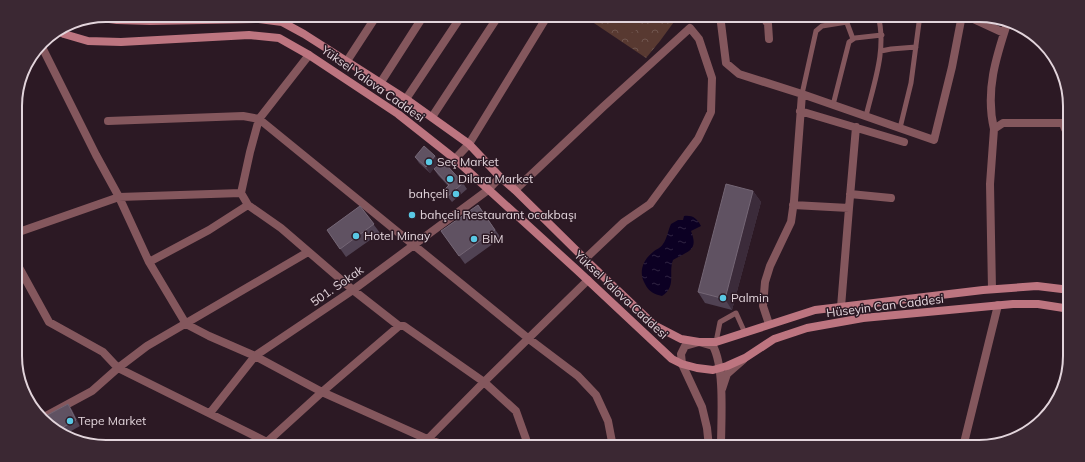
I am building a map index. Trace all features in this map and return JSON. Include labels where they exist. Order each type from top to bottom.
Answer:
[{"type":"main road","name":"Yüksel Yalova Caddesi","points":[[282,22],[381,82],[469,144],[500,177],[654,325],[680,339],[699,342],[716,342]]},
{"type":"main road","name":"Yüksel Yalova Caddesi","points":[[63,34],[88,41],[120,42],[249,34],[279,38],[309,55],[398,114],[455,159],[672,359],[682,364],[697,368],[716,369]]},
{"type":"main road","name":"Hüseyin Can Caddesi","points":[[716,342],[815,310],[992,289],[1037,286],[1063,289]]},
{"type":"main road","name":"Hüseyin Can Caddesi","points":[[716,369],[745,358],[774,340],[807,328],[863,318],[939,312],[998,305],[1038,304],[1063,308]]},
{"type":"street","points":[[347,61],[372,22]]},
{"type":"street","points":[[381,82],[420,22]]},
{"type":"street","points":[[406,99],[457,22]]},
{"type":"street","points":[[432,117],[494,22]]},
{"type":"street","points":[[455,159],[469,144],[544,22]]},
{"type":"street","points":[[721,22],[726,64],[739,74],[832,104],[934,140],[962,22]]},
{"type":"street","points":[[767,22],[769,39]]},
{"type":"street","points":[[979,22],[1004,33]]},
{"type":"street","points":[[992,289],[990,184],[994,129],[990,113],[991,78],[1006,27]]},
{"type":"street","points":[[515,190],[690,28],[699,39],[712,78],[711,112],[698,139],[650,204],[624,222],[585,259]]},
{"type":"street","points":[[43,50],[96,155],[119,197],[149,262],[186,324],[209,336],[255,356],[322,392],[430,440]]},
{"type":"street","points":[[309,55],[259,119],[241,193],[248,205],[281,228],[353,290],[400,326],[404,326],[484,382],[516,411],[526,440]]},
{"type":"street","points":[[769,324],[763,306],[765,282],[770,266],[791,222],[802,94]]},
{"type":"street","points":[[800,111],[904,142]]},
{"type":"street","points":[[108,121],[243,116],[259,119],[529,339],[578,376],[596,395],[608,421],[612,440]]},
{"type":"street","points":[[994,129],[1003,123],[1063,123]]},
{"type":"street","points":[[841,307],[856,127]]},
{"type":"street","name":"501. Sokak","points":[[210,413],[255,356],[353,290],[488,190],[500,177]]},
{"type":"street","points":[[22,231],[119,197],[241,193]]},
{"type":"street","points":[[850,194],[891,198]]},
{"type":"street","points":[[149,262],[209,230],[248,205]]},
{"type":"street","points":[[793,205],[849,208]]},
{"type":"street","points":[[46,416],[92,391],[118,368],[147,346],[308,252]]},
{"type":"street","points":[[22,273],[49,322],[103,352],[118,368],[263,440]]},
{"type":"street","points":[[427,439],[588,280]]},
{"type":"street","points":[[965,440],[998,305]]},
{"type":"street","points":[[269,440],[322,392],[400,326]]},
{"type":"street","points":[[709,440],[708,428],[702,407],[682,364],[681,354],[685,346],[699,342],[713,346],[718,354],[716,369],[721,393],[721,440]]},
{"type":"street","points":[[721,393],[727,374],[745,358]]},
{"type":"lane","points":[[802,94],[816,31],[822,26],[847,22],[853,39]]},
{"type":"lane","points":[[866,116],[881,51],[882,35],[879,22]]},
{"type":"lane","points":[[900,128],[912,83],[919,22]]},
{"type":"lane","points":[[832,104],[848,44],[853,39],[882,35]]},
{"type":"lane","points":[[881,51],[890,49],[916,48]]},
{"type":"lane","points":[[716,342],[720,322],[736,314],[745,333]]},
{"type":"green space","points":[[592,22],[674,22],[646,58]]},
{"type":"green space","points":[[616,22],[641,22],[634,33]]},
{"type":"water","points":[[684,216],[694,218],[701,226],[691,231],[694,243],[691,250],[673,260],[671,284],[667,292],[662,296],[650,291],[645,284],[642,275],[644,262],[649,255],[660,247],[666,240],[671,224],[678,220],[683,220]]},
{"type":"building","points":[[424,146],[435,156],[426,167],[415,157]]},
{"type":"building","points":[[443,161],[463,183],[448,196],[443,191],[449,185],[434,169]]},
{"type":"building","points":[[726,184],[753,191],[725,299],[698,292]]},
{"type":"building","points":[[478,205],[495,230],[459,256],[441,231]]},
{"type":"building","points":[[360,206],[374,224],[340,249],[327,230]]},
{"type":"building","points":[[68,404],[76,420],[62,428],[46,416]]},
{"type":"place","name":"Seç Market","points":[[429,162]]},
{"type":"place","name":"Dilara Market","points":[[450,179]]},
{"type":"place","name":"bahçeli","points":[[456,194]]},
{"type":"place","name":"bahçeli Restaurant ocakbaşı","points":[[412,215]]},
{"type":"place","name":"Hotel Minay","points":[[356,236]]},
{"type":"place","name":"BİM","points":[[474,239]]},
{"type":"place","name":"Palmin","points":[[723,298]]},
{"type":"place","name":"Tepe Market","points":[[70,421]]}]
